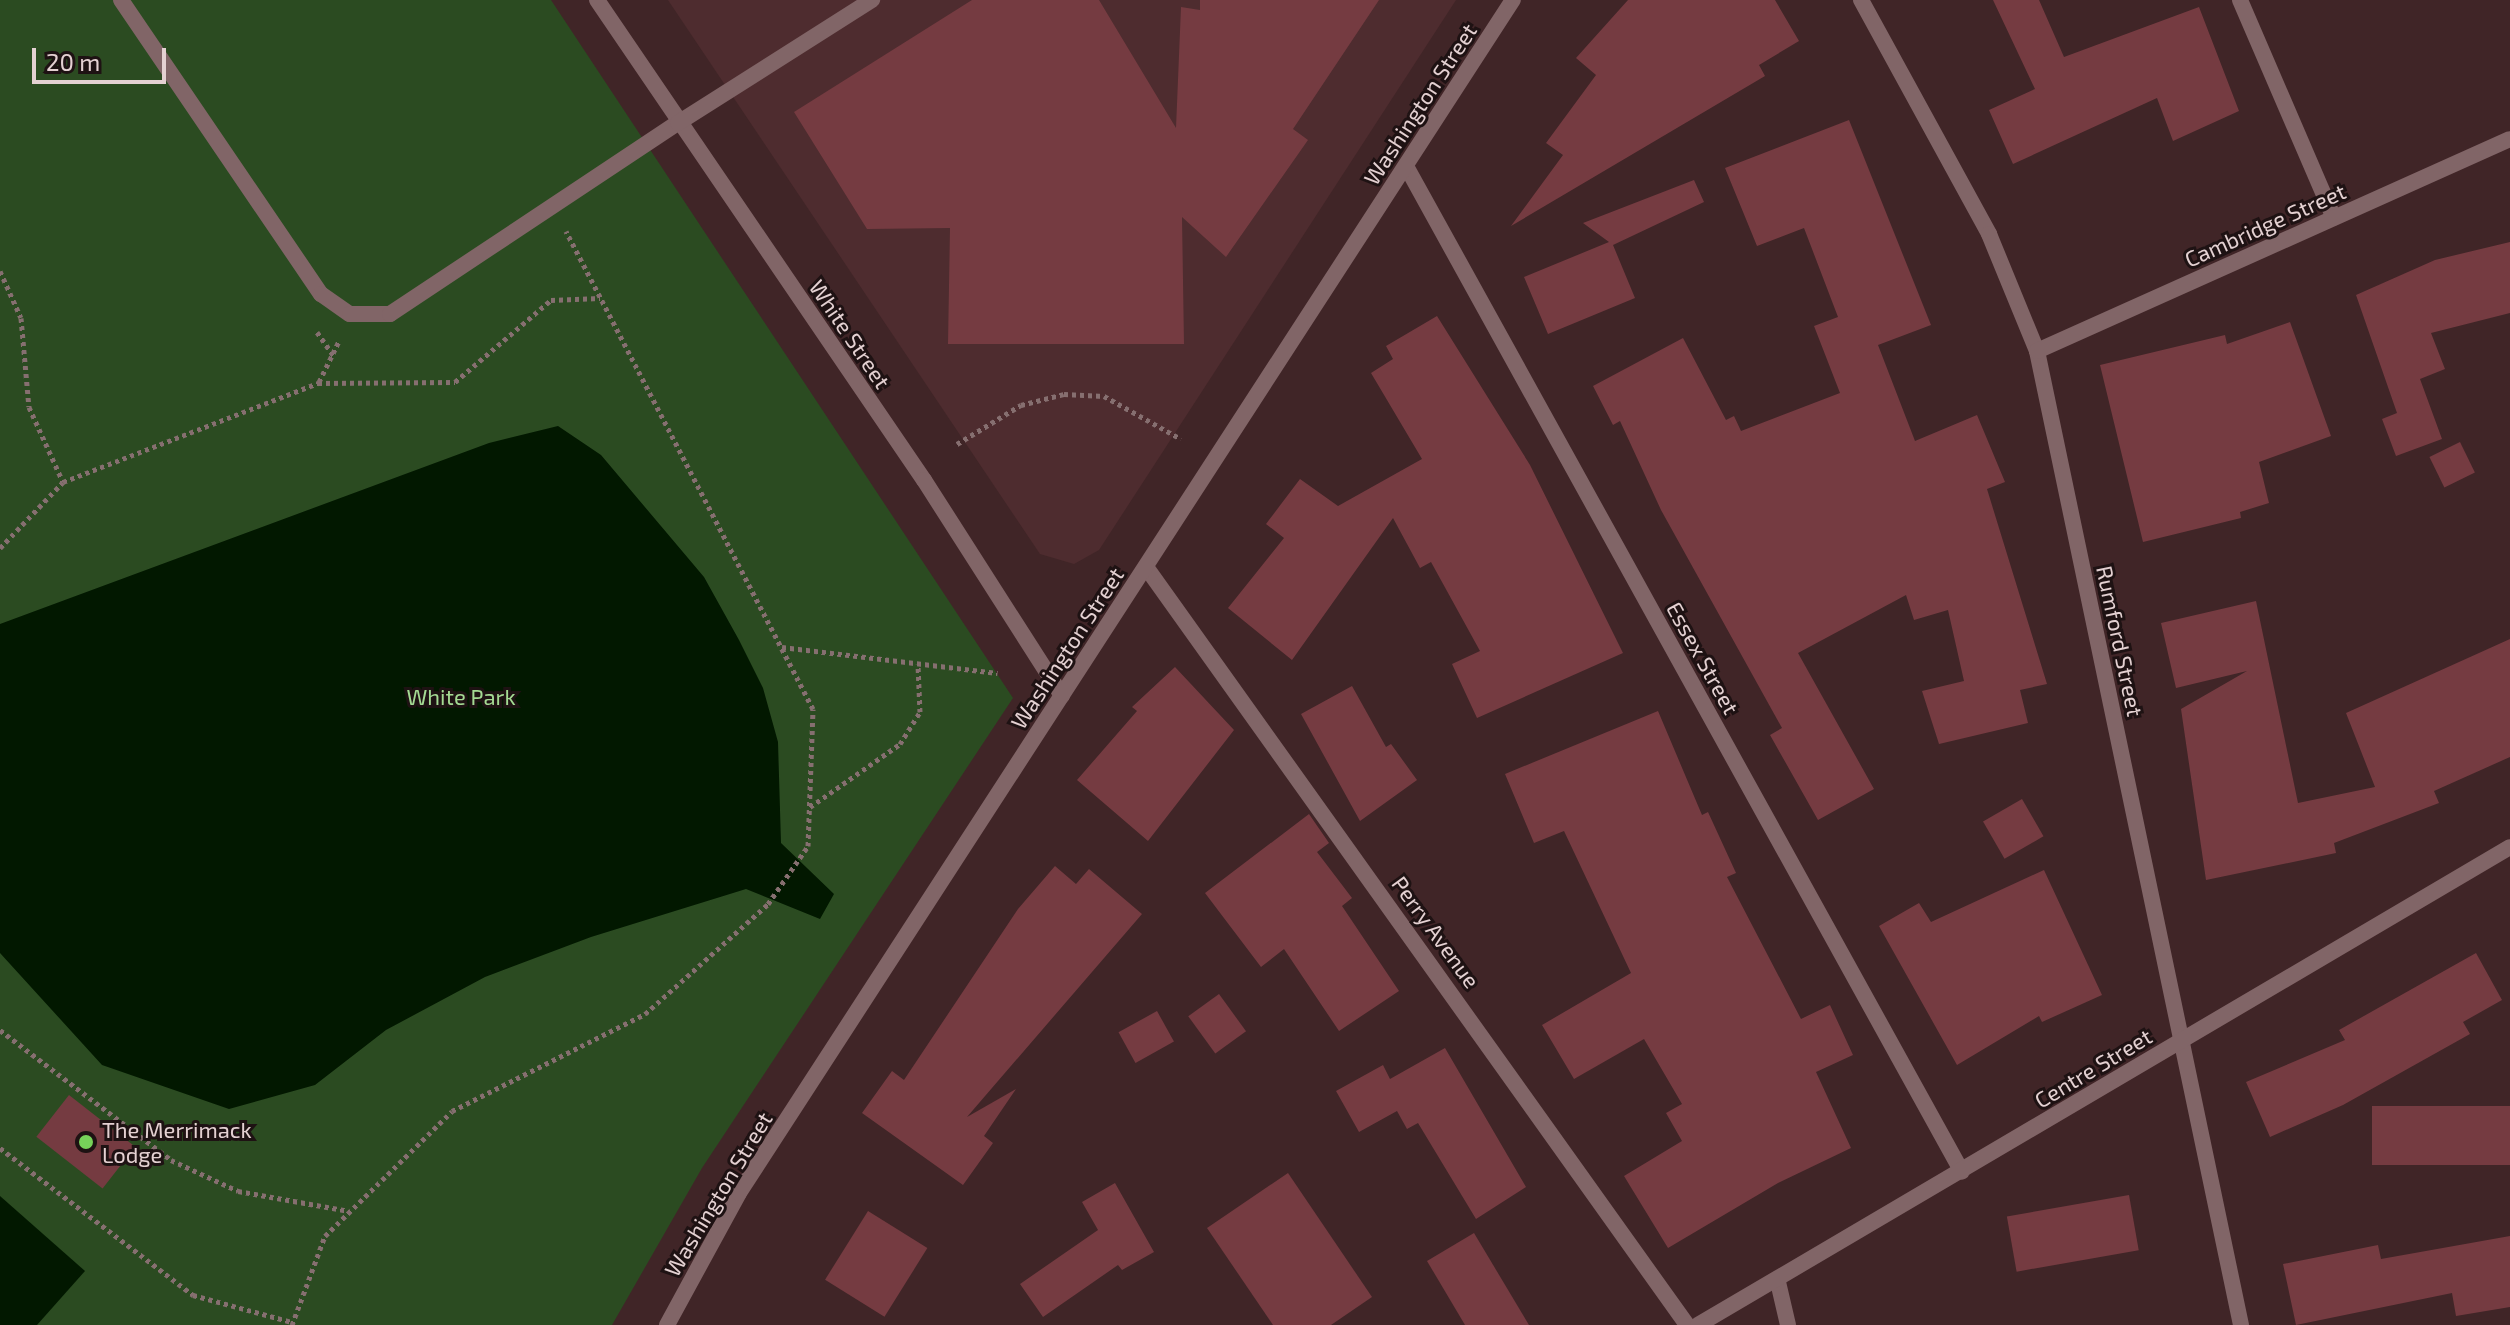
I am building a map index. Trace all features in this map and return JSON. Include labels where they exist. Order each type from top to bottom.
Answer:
[{"type":"street","points":[[121,0],[321,294],[350,314],[390,314],[435,280],[872,0]]},
{"type":"street","name":"White Street","points":[[597,0],[924,480],[1062,696]]},
{"type":"street","name":"Washington Street","points":[[667,1325],[739,1193],[1513,0]]},
{"type":"street","name":"Rumford Street","points":[[1861,0],[1989,234],[2037,351],[2186,1039],[2241,1325]]},
{"type":"street","points":[[2240,0],[2334,218]]},
{"type":"street","name":"Cambridge Street","points":[[2037,351],[2510,139]]},
{"type":"street","name":"Essex Street","points":[[1406,166],[1962,1172]]},
{"type":"street","name":"Perry Avenue","points":[[1146,567],[1687,1325]]},
{"type":"street","name":"Centre Street","points":[[1698,1325],[1778,1282],[2510,849]]},
{"type":"street","points":[[1778,1282],[1788,1325]]},
{"type":"path","points":[[0,1148],[193,1295],[292,1324],[325,1236],[452,1111],[645,1014],[768,904],[808,846],[813,709],[600,298],[557,201]]},
{"type":"path","points":[[0,271],[21,318],[29,407],[63,482]]},
{"type":"path","points":[[0,548],[63,482],[318,383],[455,382],[551,300],[600,298]]},
{"type":"path","points":[[318,383],[350,314]]},
{"type":"path","points":[[957,444],[1021,405],[1064,394],[1104,396],[1181,439]]},
{"type":"path","points":[[781,647],[997,673]]},
{"type":"path","points":[[809,808],[900,744],[920,712],[918,664]]},
{"type":"path","points":[[0,1030],[171,1160],[238,1191],[350,1211]]},
{"type":"shaded area","points":[[668,0],[1456,0],[1099,550],[1074,564],[1040,554]]},
{"type":"shaded area","points":[[558,426],[601,455],[704,577],[739,640],[763,688],[778,742],[781,843],[834,894],[820,919],[746,889],[591,937],[485,977],[386,1030],[315,1085],[229,1109],[102,1065],[0,953],[0,624],[489,443]]},
{"type":"shaded area","points":[[0,1196],[85,1271],[37,1325],[0,1325]]},
{"type":"green space","name":"White Park","points":[[0,0],[551,0],[1013,698],[702,1168],[612,1325],[0,1325]]},
{"type":"building","points":[[972,0],[1099,0],[1176,128],[1181,7],[1200,10],[1200,0],[1379,0],[1293,129],[1308,140],[1226,257],[1182,217],[1184,344],[948,344],[950,228],[867,229],[794,112]]},
{"type":"building","points":[[1628,0],[1775,0],[1799,41],[1759,65],[1765,76],[1511,226],[1563,155],[1546,143],[1596,75],[1576,58]]},
{"type":"building","points":[[1993,0],[2039,0],[2064,57],[2199,7],[2239,111],[2173,141],[2157,98],[2013,164],[1989,110],[2035,89]]},
{"type":"building","points":[[1849,120],[1931,325],[1878,345],[1915,441],[1977,415],[2005,482],[1987,489],[2047,684],[2020,690],[2028,723],[1939,744],[1922,691],[1964,681],[1948,610],[1914,620],[1906,595],[1798,653],[1874,789],[1818,820],[1770,735],[1782,728],[1661,510],[1620,421],[1613,425],[1593,386],[1683,338],[1726,420],[1734,416],[1741,431],[1840,393],[1814,326],[1838,317],[1804,228],[1757,246],[1725,168]]},
{"type":"building","points":[[1694,180],[1704,202],[1613,245],[1635,298],[1548,334],[1524,277],[1609,242],[1583,223]]},
{"type":"building","points":[[2510,242],[2510,313],[2431,333],[2445,369],[2420,379],[2442,439],[2396,456],[2382,419],[2397,413],[2356,295],[2435,260]]},
{"type":"building","points":[[1437,316],[1530,465],[1623,653],[1477,718],[1452,664],[1480,651],[1431,562],[1420,568],[1393,518],[1292,660],[1228,608],[1284,538],[1266,524],[1300,479],[1338,506],[1422,459],[1371,373],[1393,359],[1386,346]]},
{"type":"building","points":[[2290,322],[2331,436],[2259,462],[2269,503],[2240,512],[2241,518],[2143,542],[2100,365],[2225,335],[2227,344]]},
{"type":"building","points":[[2460,442],[2475,473],[2444,487],[2429,457]]},
{"type":"building","points":[[2256,601],[2298,803],[2375,787],[2346,713],[2510,639],[2510,757],[2434,791],[2439,803],[2334,843],[2336,853],[2206,880],[2181,709],[2247,671],[2176,688],[2161,623]]},
{"type":"building","points":[[1175,667],[1234,730],[1148,841],[1077,780],[1137,711],[1132,707]]},
{"type":"building","points":[[1352,686],[1386,747],[1391,744],[1417,780],[1360,821],[1301,714]]},
{"type":"building","points":[[1658,711],[1702,815],[1708,812],[1736,873],[1727,877],[1801,1019],[1830,1005],[1853,1055],[1816,1072],[1851,1148],[1778,1183],[1668,1248],[1624,1176],[1682,1141],[1666,1113],[1682,1104],[1644,1039],[1574,1079],[1542,1025],[1631,973],[1564,831],[1534,843],[1505,774]]},
{"type":"building","points":[[2022,799],[2044,836],[2005,859],[1983,822]]},
{"type":"building","points":[[1309,814],[1329,843],[1317,852],[1352,898],[1342,906],[1399,991],[1339,1031],[1284,949],[1261,967],[1205,893]]},
{"type":"building","points":[[1055,866],[1076,884],[1089,869],[1142,914],[967,1117],[1016,1089],[984,1136],[993,1143],[963,1185],[862,1113],[892,1071],[904,1080],[1018,909]]},
{"type":"building","points":[[2044,870],[2102,995],[2042,1022],[2039,1016],[1957,1065],[1879,926],[1919,903],[1931,922]]},
{"type":"building","points":[[2476,953],[2502,1000],[2463,1022],[2470,1034],[2343,1105],[2270,1137],[2246,1082],[2345,1040],[2339,1030]]},
{"type":"building","points":[[1219,994],[1246,1031],[1215,1054],[1188,1016]]},
{"type":"building","points":[[1157,1011],[1174,1042],[1135,1063],[1119,1032]]},
{"type":"building","points":[[1445,1048],[1526,1187],[1476,1219],[1418,1123],[1407,1129],[1397,1111],[1359,1132],[1336,1091],[1383,1065],[1390,1079]]},
{"type":"building","name":"The Merrimack Lodge","points":[[69,1095],[135,1147],[103,1188],[36,1137]]},
{"type":"building","points":[[2372,1106],[2510,1106],[2510,1165],[2372,1165]]},
{"type":"building","points":[[1288,1173],[1372,1297],[1331,1325],[1273,1325],[1207,1228]]},
{"type":"building","points":[[1115,1183],[1154,1252],[1122,1270],[1118,1265],[1043,1317],[1020,1284],[1098,1230],[1082,1202]]},
{"type":"building","points":[[2129,1195],[2139,1250],[2017,1272],[2007,1217]]},
{"type":"building","points":[[868,1211],[927,1248],[884,1317],[825,1280]]},
{"type":"building","points":[[1474,1233],[1529,1325],[1465,1325],[1427,1261]]},
{"type":"building","points":[[2510,1236],[2510,1307],[2456,1316],[2452,1293],[2296,1325],[2283,1264],[2378,1245],[2381,1259]]},
{"type":"place","name":"The Merrimack Lodge","points":[[86,1142]]}]
